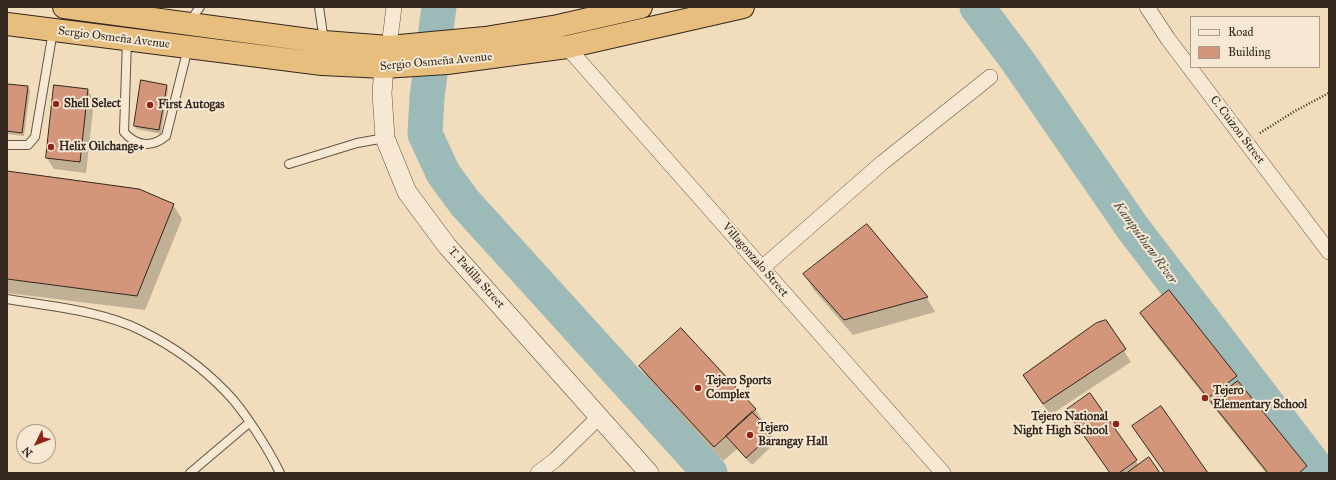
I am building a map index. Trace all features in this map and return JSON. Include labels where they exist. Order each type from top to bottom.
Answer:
[{"type":"highway","name":"Sergio Osmeña Avenue","points":[[64,7],[194,15],[324,42],[389,47],[448,64],[567,48],[743,7]]},
{"type":"highway","name":"Sergio Osmeña Avenue","points":[[7,27],[53,30],[322,64],[384,68],[451,42],[558,26],[641,7]]},
{"type":"street","points":[[389,47],[394,7]]},
{"type":"street","name":"C. Cuizon Street","points":[[1146,7],[1168,39],[1329,252]]},
{"type":"street","name":"T. Padilla Street","points":[[389,47],[384,68],[382,93],[385,138],[407,192],[447,246],[600,416],[649,473]]},
{"type":"street","name":"Villagonzalo Street","points":[[567,48],[943,473]]},
{"type":"street","points":[[762,268],[882,163],[990,77]]},
{"type":"street","points":[[538,473],[555,460],[600,416]]},
{"type":"lane","points":[[319,7],[324,42]]},
{"type":"lane","points":[[7,145],[28,145],[35,137],[53,30]]},
{"type":"lane","points":[[127,39],[124,132],[134,141],[140,143],[154,143],[166,136],[188,47]]},
{"type":"lane","points":[[289,164],[357,143],[385,138]]},
{"type":"lane","points":[[7,299],[63,308],[111,319],[140,330],[191,362],[227,392],[249,423],[280,473]]},
{"type":"lane","points":[[190,473],[249,423]]},
{"type":"path","points":[[1246,142],[1296,111],[1329,93]]},
{"type":"building","name":"First Autogas","points":[[141,80],[167,85],[159,130],[134,126]]},
{"type":"building","points":[[7,84],[28,86],[22,133],[7,131]]},
{"type":"building","points":[[54,85],[88,89],[80,162],[46,158]]},
{"type":"building","points":[[7,171],[139,189],[174,204],[137,296],[7,279]]},
{"type":"building","points":[[867,224],[928,297],[844,320],[803,274]]},
{"type":"building","points":[[1169,290],[1237,376],[1208,398],[1140,313]]},
{"type":"building","points":[[1106,320],[1126,349],[1043,404],[1023,375],[1096,323]]},
{"type":"building","name":"Tejero Sports Complex","points":[[681,328],[756,409],[714,447],[639,366]]},
{"type":"building","points":[[1238,381],[1307,466],[1299,473],[1268,473],[1211,402]]},
{"type":"building","points":[[1090,393],[1137,460],[1119,473],[1110,473],[1066,410]]},
{"type":"building","points":[[1161,406],[1208,473],[1165,473],[1132,426]]},
{"type":"building","name":"Tejero Barangay Hall","points":[[752,412],[773,433],[746,458],[726,436]]},
{"type":"building","points":[[1149,457],[1160,473],[1127,473]]},
{"type":"waterway","points":[[439,7],[427,97],[425,134],[443,173],[465,203],[710,473]]},
{"type":"waterway","name":"Kamputhaw River","points":[[977,7],[1017,60],[1132,227],[1320,473]]},
{"type":"place","name":"Shell Select","points":[[56,104]]},
{"type":"place","name":"First Autogas","points":[[150,105]]},
{"type":"place","name":"Helix Oilchange+","points":[[51,147]]},
{"type":"place","name":"Tejero Sports Complex","points":[[698,388]]},
{"type":"place","name":"Tejero Elementary School","points":[[1205,398]]},
{"type":"place","name":"Tejero National Night High School","points":[[1116,424]]},
{"type":"place","name":"Tejero Barangay Hall","points":[[750,435]]}]
